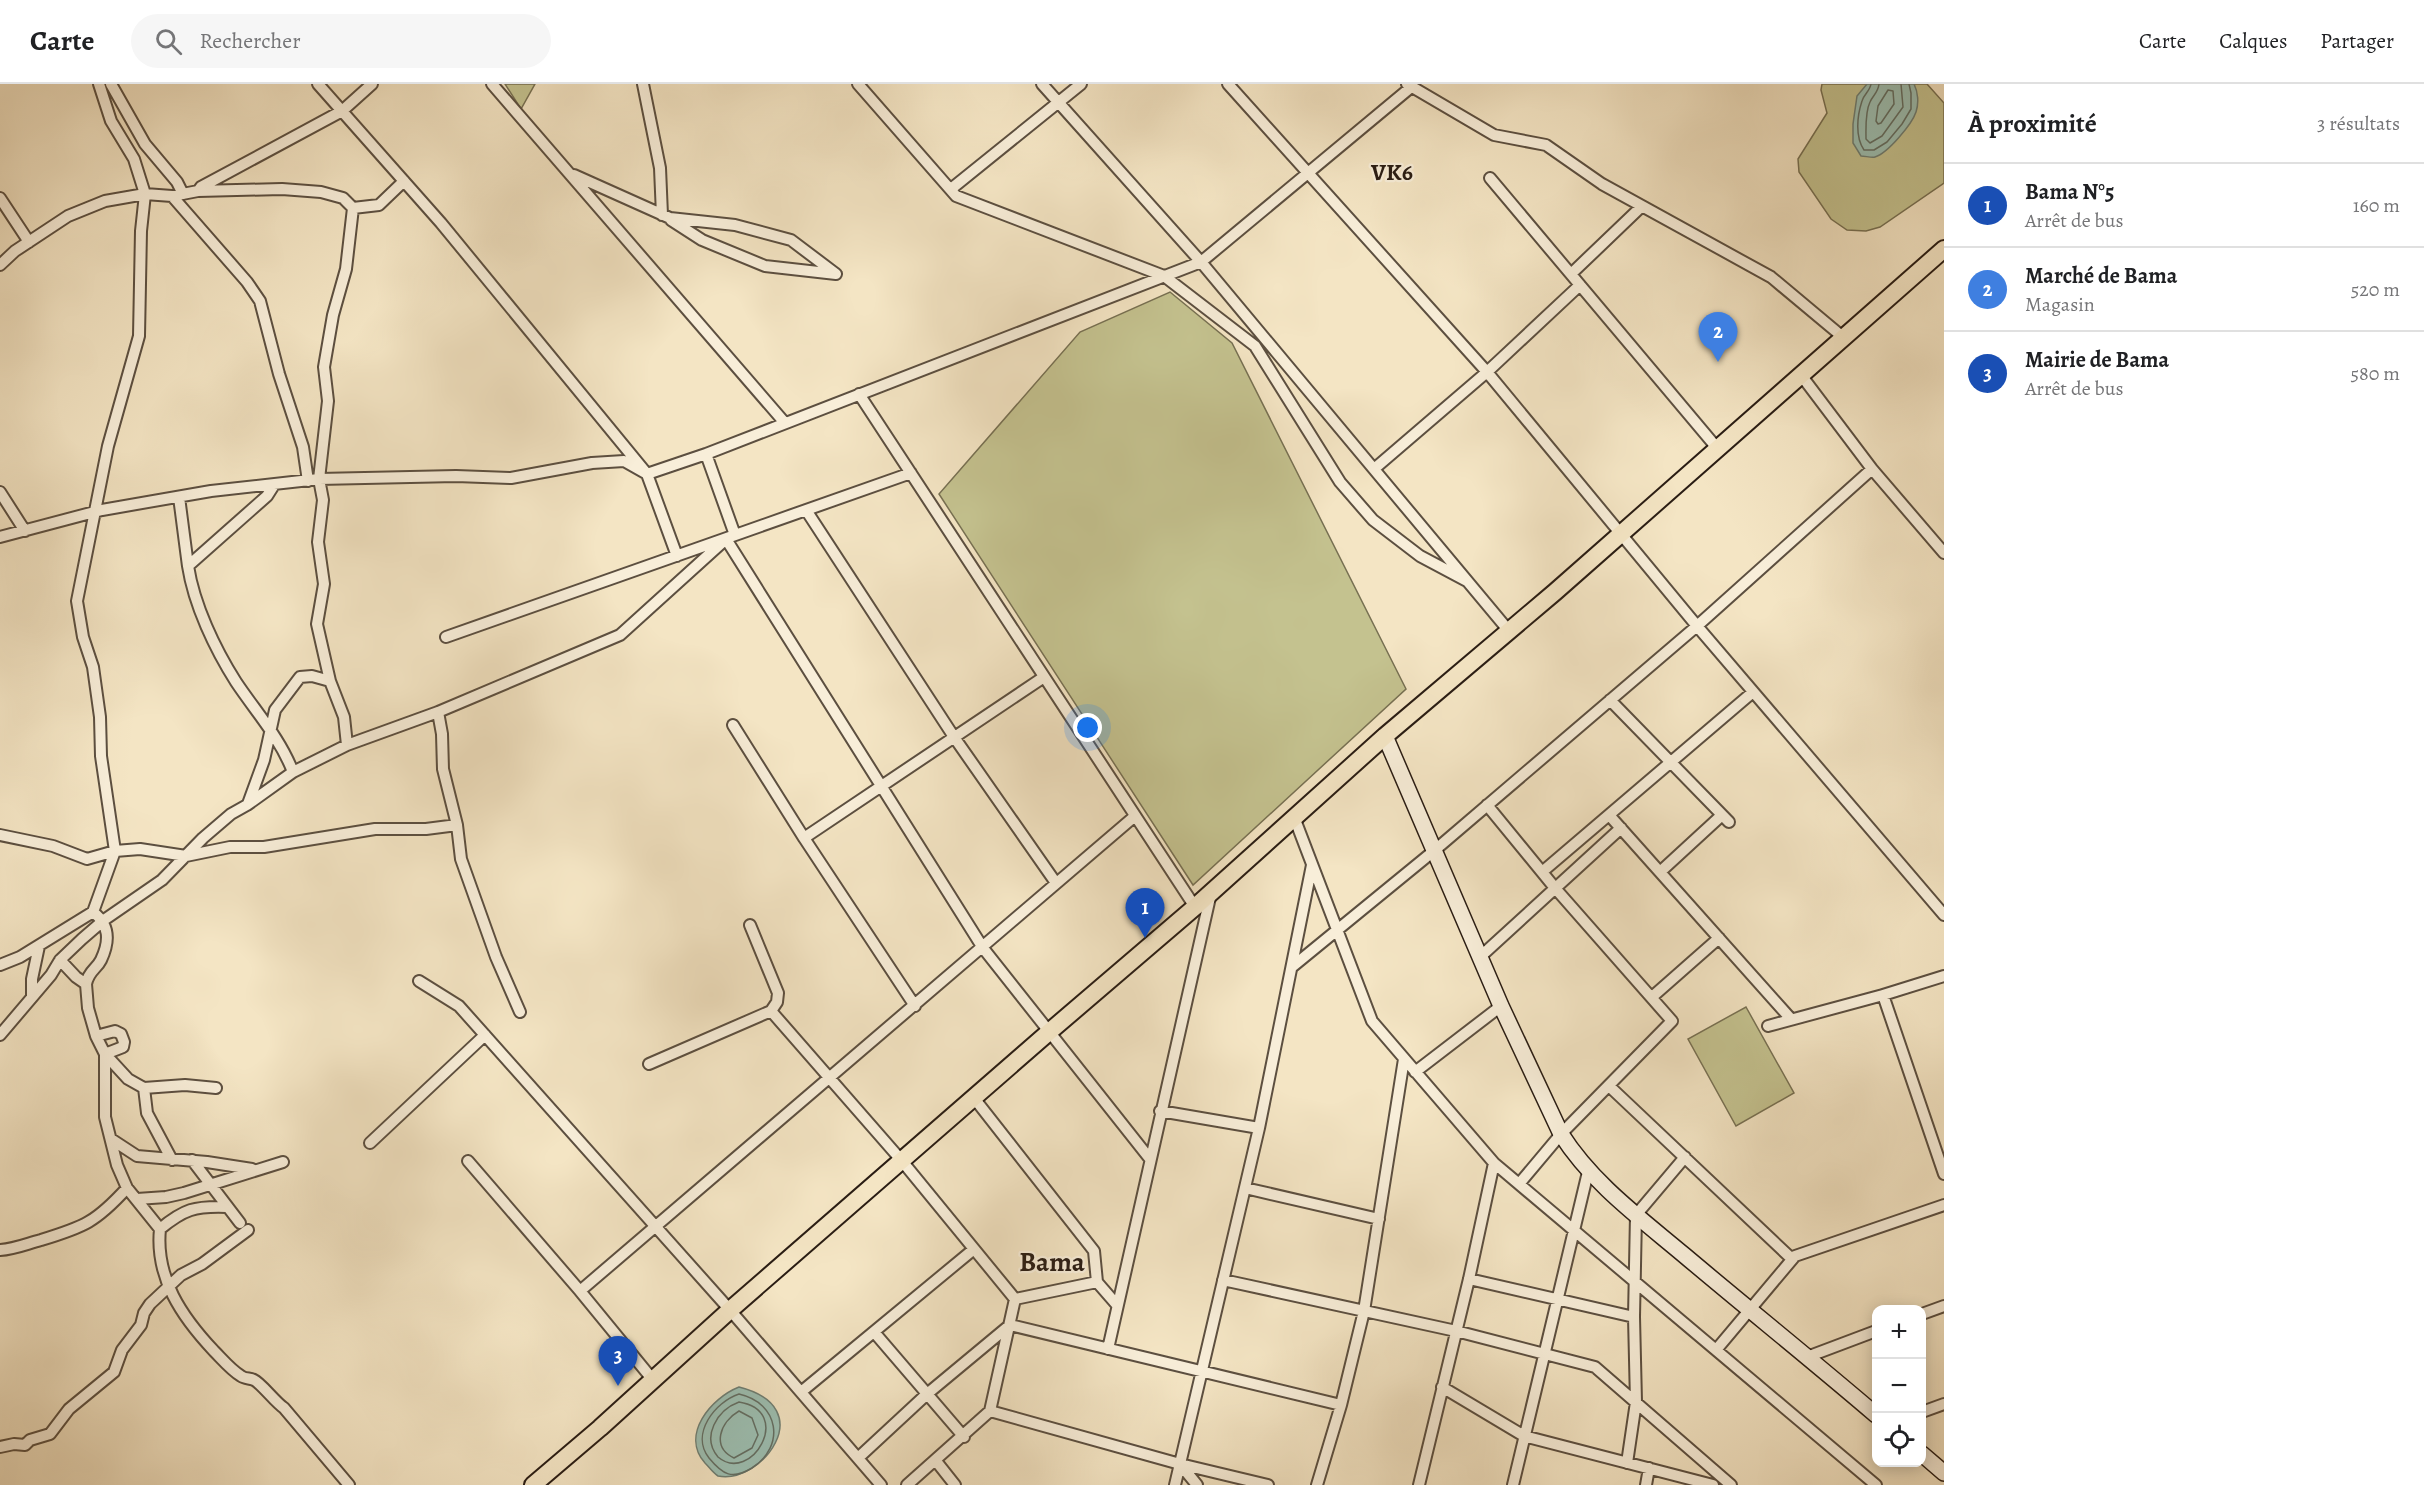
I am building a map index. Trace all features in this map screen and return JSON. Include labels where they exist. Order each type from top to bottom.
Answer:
[{"type":"main road","points":[[533,1485],[730,1310],[1195,907],[1385,736],[1509,631],[1944,249]]},
{"type":"street","points":[[0,965],[20,957],[93,912],[115,851],[101,756],[100,717],[93,668],[83,637],[77,601],[113,425],[139,336],[141,231],[145,194],[134,159],[111,121],[99,84]]},
{"type":"street","points":[[111,84],[145,144],[177,182],[177,195],[260,301],[279,374],[303,447],[308,481]]},
{"type":"street","points":[[318,84],[404,181],[647,474],[677,556]]},
{"type":"street","points":[[198,191],[201,187],[248,160],[342,111],[372,84]]},
{"type":"street","points":[[492,84],[785,423]]},
{"type":"street","points":[[644,84],[660,168],[666,217]]},
{"type":"street","points":[[1042,84],[1201,262],[1509,631]]},
{"type":"street","points":[[951,189],[1060,104],[1081,84]]},
{"type":"street","points":[[1228,84],[1487,372],[1697,626],[1944,915]]},
{"type":"street","points":[[856,85],[956,196],[1164,276],[1255,346],[1340,482],[1373,520],[1420,556],[1467,581]]},
{"type":"street","points":[[0,537],[94,512],[179,497],[320,479],[456,476],[511,478],[592,463],[624,461],[647,474],[706,454],[1201,262],[1408,86],[1494,135],[1546,145],[1602,184],[1771,278],[1844,338]]},
{"type":"street","points":[[571,174],[666,217],[702,240],[765,266],[836,274],[791,240],[735,225],[666,217]]},
{"type":"street","points":[[1490,178],[1717,448]]},
{"type":"street","points":[[353,208],[379,205],[404,181]]},
{"type":"street","points":[[0,265],[68,216],[105,201],[145,194],[177,195],[198,191],[282,189],[321,192],[343,198],[353,208]]},
{"type":"street","points":[[0,198],[29,242]]},
{"type":"street","points":[[1571,274],[1642,206]]},
{"type":"street","points":[[347,745],[344,717],[330,681],[317,624],[324,584],[318,542],[323,500],[320,479],[328,401],[324,367],[333,315],[346,269],[353,208]]},
{"type":"street","points":[[1374,469],[1487,372],[1580,285]]},
{"type":"street","points":[[1801,375],[1872,470],[1944,553]]},
{"type":"street","points":[[859,394],[1195,907]]},
{"type":"street","points":[[706,454],[730,537],[983,948],[1150,1159]]},
{"type":"street","points":[[1292,967],[1435,850],[1697,626],[1872,470]]},
{"type":"street","points":[[446,637],[911,473]]},
{"type":"street","points":[[188,567],[267,496],[274,485]]},
{"type":"street","points":[[0,492],[25,531]]},
{"type":"street","points":[[179,497],[191,587],[214,640],[235,679],[285,752],[293,772]]},
{"type":"street","points":[[806,510],[954,736],[1056,883]]},
{"type":"street","points":[[0,1035],[60,960],[104,920],[162,880],[203,838],[231,814],[293,772],[347,745],[438,712],[620,635],[730,537]]},
{"type":"street","points":[[247,805],[264,759],[275,710],[300,677],[312,676],[330,681]]},
{"type":"street","points":[[804,838],[1044,677]]},
{"type":"street","points":[[1542,872],[1753,692]]},
{"type":"street","points":[[1610,700],[1725,818],[1660,872]]},
{"type":"street","points":[[438,712],[442,734],[443,770],[457,825],[461,859],[477,908],[520,1012]]},
{"type":"street","points":[[733,724],[804,838],[915,1006]]},
{"type":"street","points":[[1385,736],[1501,1006],[1561,1134],[1588,1172],[1636,1215],[1874,1413]]},
{"type":"street","points":[[1487,805],[1555,888],[1672,1022],[1561,1134],[1519,1185]]},
{"type":"street","points":[[1609,815],[1791,1019]]},
{"type":"street","points":[[580,1291],[1135,816]]},
{"type":"street","points":[[1294,817],[1372,1022],[1494,1164],[1876,1485]]},
{"type":"street","points":[[0,835],[53,846],[87,859],[115,851],[140,849],[186,856],[230,847],[264,847],[375,829],[426,830],[457,825]]},
{"type":"street","points":[[1480,957],[1621,828]]},
{"type":"street","points":[[1175,1485],[1259,1128],[1312,865]]},
{"type":"street","points":[[1108,1349],[1211,892]]},
{"type":"street","points":[[93,912],[104,920],[107,932],[101,962],[88,975],[86,984],[88,1008],[96,1036],[105,1054],[128,1079],[144,1088],[184,1085],[216,1088]]},
{"type":"street","points":[[649,1064],[771,1011],[777,1002],[778,993],[750,925]]},
{"type":"street","points":[[1652,997],[1719,938]]},
{"type":"street","points":[[32,997],[32,979],[39,946]]},
{"type":"street","points":[[60,960],[75,977],[86,984]]},
{"type":"street","points":[[1768,1026],[1944,976]]},
{"type":"street","points":[[419,981],[459,1006],[730,1310],[881,1485]]},
{"type":"street","points":[[1883,995],[1944,1174]]},
{"type":"street","points":[[1415,1071],[1501,1006]]},
{"type":"street","points":[[771,1011],[902,1161],[1015,1299]]},
{"type":"street","points":[[96,1036],[115,1031],[121,1034],[123,1047],[105,1054]]},
{"type":"street","points":[[370,1143],[485,1035]]},
{"type":"street","points":[[105,1054],[103,1102],[117,1165],[127,1188],[160,1229],[161,1255],[168,1288],[182,1313],[195,1330],[239,1375],[255,1380],[272,1400],[284,1408],[349,1485]]},
{"type":"street","points":[[1317,1485],[1341,1405],[1364,1311],[1404,1059]]},
{"type":"street","points":[[1609,1086],[1792,1259]]},
{"type":"street","points":[[144,1088],[147,1113],[171,1160]]},
{"type":"street","points":[[974,1098],[1094,1251],[1097,1282],[1117,1305]]},
{"type":"street","points":[[1160,1111],[1259,1128]]},
{"type":"street","points":[[111,1139],[137,1156],[192,1160],[255,1169]]},
{"type":"street","points":[[1627,1462],[1636,1401],[1634,1317],[1636,1215],[1684,1157]]},
{"type":"street","points":[[0,1447],[14,1444],[25,1445],[37,1437],[50,1434],[69,1409],[114,1372],[122,1350],[141,1325],[144,1313],[150,1304],[181,1275],[202,1264],[244,1226],[226,1207],[192,1160]]},
{"type":"street","points":[[468,1161],[653,1380]]},
{"type":"street","points":[[137,1199],[166,1197],[283,1162]]},
{"type":"street","points":[[1419,1485],[1469,1279],[1494,1164]]},
{"type":"street","points":[[1513,1485],[1588,1172]]},
{"type":"street","points":[[0,1250],[14,1249],[84,1225],[104,1213],[127,1188]]},
{"type":"street","points":[[1245,1188],[1379,1219]]},
{"type":"street","points":[[1716,1350],[1795,1256],[1944,1205]]},
{"type":"street","points":[[160,1229],[189,1209],[201,1206],[226,1207]]},
{"type":"street","points":[[801,1392],[974,1249]]},
{"type":"street","points":[[1469,1279],[1634,1317]]},
{"type":"street","points":[[1223,1280],[1456,1331],[1595,1367],[1731,1485]]},
{"type":"street","points":[[1015,1299],[1097,1282]]},
{"type":"street","points":[[907,1485],[964,1437],[990,1411],[1015,1299]]},
{"type":"street","points":[[1926,1313],[1944,1306]]},
{"type":"street","points":[[1010,1325],[1341,1405]]},
{"type":"street","points":[[858,1458],[927,1394],[1010,1325]]},
{"type":"street","points":[[874,1332],[964,1437]]},
{"type":"street","points":[[1807,1356],[1872,1332]]},
{"type":"street","points":[[1442,1387],[1524,1436],[1713,1485]]},
{"type":"street","points":[[1926,1411],[1944,1404]]},
{"type":"street","points":[[990,1411],[1180,1464],[1268,1485]]},
{"type":"street","points":[[1926,1457],[1944,1473]]},
{"type":"street","points":[[936,1461],[956,1485]]},
{"type":"street","points":[[1180,1464],[1197,1485]]},
{"type":"street","points":[[1646,1485],[1649,1468]]},
{"type":"shaded area","points":[[505,84],[535,84],[521,109]]},
{"type":"shaded area","points":[[1822,84],[1927,84],[1944,103],[1944,183],[1880,227],[1866,231],[1847,230],[1831,219],[1799,172],[1798,159],[1827,113],[1821,90]]},
{"type":"shaded area","points":[[1170,292],[1232,343],[1406,689],[1193,885],[939,494],[1080,332]]},
{"type":"shaded area","points":[[1746,1007],[1794,1093],[1736,1126],[1688,1039]]},
{"type":"water","points":[[1867,84],[1914,84],[1918,98],[1914,117],[1905,130],[1893,144],[1874,157],[1861,156],[1853,143],[1857,96]]},
{"type":"water","points":[[739,1387],[764,1397],[777,1411],[780,1427],[775,1443],[765,1457],[751,1469],[734,1476],[718,1476],[698,1452],[697,1430],[709,1408],[728,1392]]},
{"type":"place","name":"Marché de Bama","points":[[1718,362]]},
{"type":"place","name":"Bama N°5","points":[[1145,938]]},
{"type":"place","name":"Mairie de Bama","points":[[618,1386]]},
{"type":"district","name":"VK6","points":[[1392,172]]},
{"type":"district","name":"Bama","points":[[1052,1262]]}]
